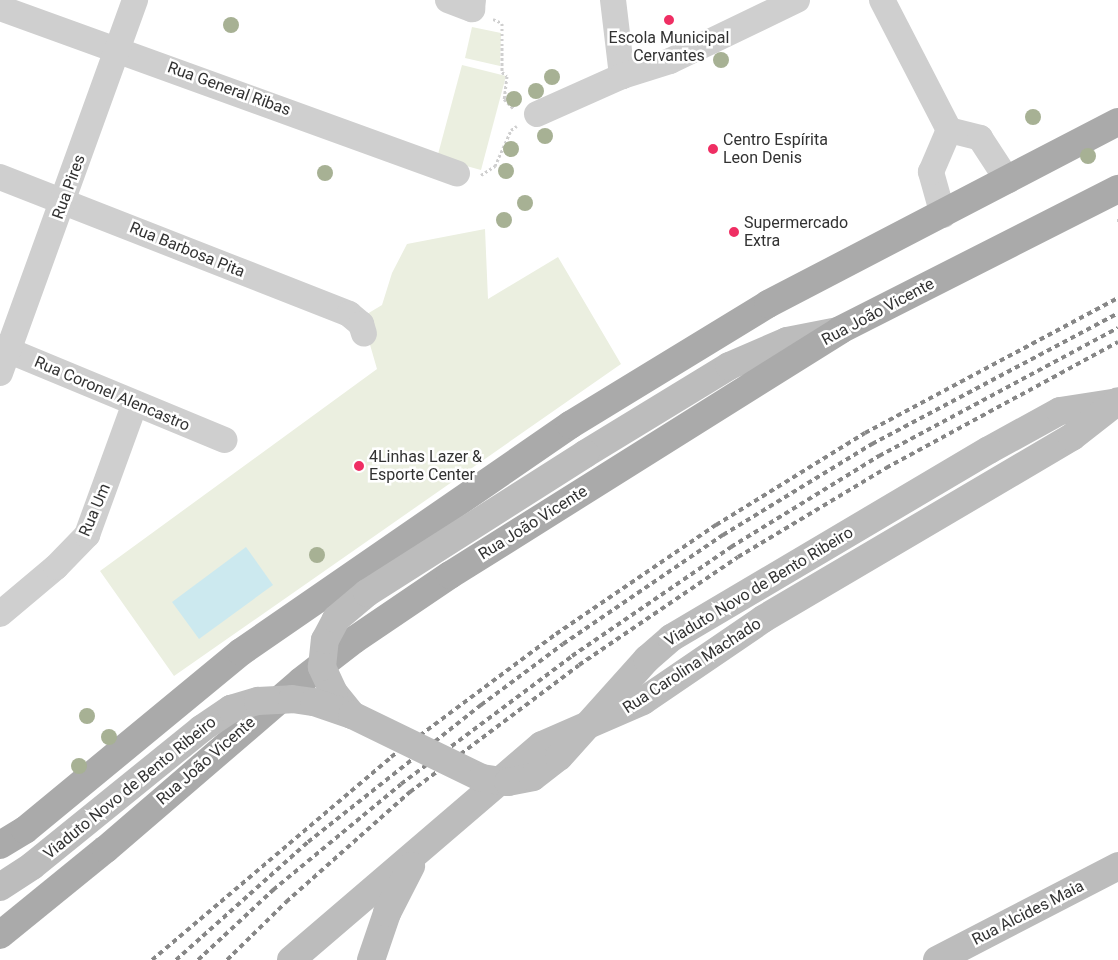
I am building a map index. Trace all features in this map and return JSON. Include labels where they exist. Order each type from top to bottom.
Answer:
[{"type":"main road","points":[[0,844],[25,830],[241,652],[414,529],[570,424],[768,304],[943,215],[1118,122]]},
{"type":"main road","name":"Rua João Vicente","points":[[0,935],[106,849],[301,681],[450,575],[840,330],[1118,189]]},
{"type":"main road","name":"Viaduto Novo de Bento Ribeiro","points":[[352,715],[334,693],[322,666],[325,640],[336,619],[367,593],[585,454],[729,366],[787,341],[840,330]]},
{"type":"main road","name":"Viaduto Novo de Bento Ribeiro","points":[[0,886],[32,866],[182,744],[232,710],[258,701],[292,699],[352,715],[482,778],[508,782],[533,777],[560,757],[639,668],[672,638],[989,450],[1060,411],[1116,402]]},
{"type":"main road","name":"Rua Carolina Machado","points":[[291,960],[422,850],[542,745],[557,736],[614,716],[643,701],[763,619],[1072,437],[1116,402]]},
{"type":"main road","points":[[414,529],[412,548],[417,564],[450,575]]},
{"type":"main road","points":[[371,960],[397,891],[422,850]]},
{"type":"main road","name":"Rua Alcides Maia","points":[[937,960],[1118,866]]},
{"type":"street","name":"Rua Pires","points":[[3,357],[64,202],[134,0]]},
{"type":"street","points":[[448,0],[473,4]]},
{"type":"street","points":[[613,0],[622,76]]},
{"type":"street","points":[[537,114],[622,76],[670,60],[797,0]]},
{"type":"street","points":[[882,0],[949,130],[980,138],[1008,181]]},
{"type":"street","name":"Rua General Ribas","points":[[0,8],[118,48],[456,173]]},
{"type":"street","points":[[943,215],[931,167],[949,130]]},
{"type":"street","name":"Rua Barbosa Pita","points":[[0,177],[348,314],[360,324],[364,334]]},
{"type":"street","name":"Rua Coronel Alencastro","points":[[3,357],[135,403],[224,440]]},
{"type":"street","name":"Rua Um","points":[[0,614],[61,562],[87,535],[135,403]]},
{"type":"path","points":[[473,4],[502,23],[502,72],[507,76],[504,99],[510,107],[537,114]]},
{"type":"path","points":[[456,173],[474,180],[495,166],[511,130],[537,114]]},
{"type":"shaded area","points":[[472,27],[501,33],[500,66],[465,58]]},
{"type":"shaded area","points":[[462,65],[506,76],[481,170],[437,158]]},
{"type":"shaded area","name":"4Linhas Lazer & Esporte Center","points":[[485,229],[488,299],[558,257],[621,364],[174,676],[100,571],[377,369],[362,317],[382,305],[392,273],[407,244]]},
{"type":"water","points":[[246,547],[273,585],[199,639],[172,602]]},
{"type":"railway","points":[[152,960],[391,757],[556,634],[716,525],[865,433],[1118,298]]},
{"type":"railway","points":[[176,960],[308,842],[481,705],[563,644],[723,535],[872,444],[1118,313]]},
{"type":"railway","points":[[198,960],[273,890],[401,784],[572,656],[731,547],[879,456],[1118,328]]},
{"type":"railway","points":[[227,960],[286,902],[410,792],[579,665],[738,557],[886,468],[1118,342]]},
{"type":"place","name":"Escola Municipal Cervantes","points":[[669,20]]},
{"type":"place","name":"Centro Espírita Leon Denis","points":[[713,149]]},
{"type":"place","name":"Supermercado Extra","points":[[734,232]]},
{"type":"place","name":"4Linhas Lazer & Esporte Center","points":[[359,466]]}]
